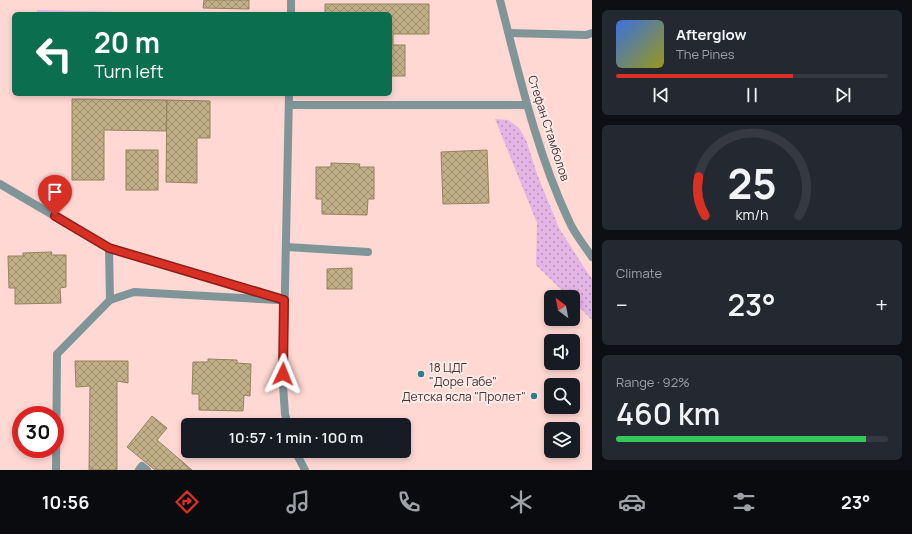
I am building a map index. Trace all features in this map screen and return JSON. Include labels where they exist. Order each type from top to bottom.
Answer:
[{"type":"street","points":[[291,0],[291,12]]},
{"type":"street","name":"Стефан Стамболов","points":[[500,0],[527,105],[548,169],[569,222],[592,257]]},
{"type":"street","points":[[509,33],[592,33]]},
{"type":"street","points":[[286,418],[283,385],[290,96]]},
{"type":"street","points":[[289,105],[527,105]]},
{"type":"street","points":[[0,184],[109,248],[284,300]]},
{"type":"street","points":[[286,247],[368,252]]},
{"type":"street","points":[[109,248],[110,300]]},
{"type":"street","points":[[56,470],[56,354],[110,300],[134,292],[284,300]]},
{"type":"street","points":[[299,458],[305,470]]},
{"type":"street","points":[[139,470],[142,466],[146,470]]},
{"type":"shaded area","points":[[37,10],[116,12],[37,12]]},
{"type":"shaded area","points":[[495,119],[508,120],[519,128],[526,140],[537,174],[559,228],[592,278],[592,320],[580,308],[580,290],[562,290],[536,265],[537,223]]},
{"type":"building","points":[[204,0],[249,0],[249,9],[203,8]]},
{"type":"building","points":[[325,4],[429,4],[429,34],[393,34],[392,45],[392,12],[325,12]]},
{"type":"building","points":[[392,45],[405,45],[405,76],[392,76]]},
{"type":"building","points":[[72,99],[167,100],[166,131],[104,130],[104,180],[72,180]]},
{"type":"building","points":[[167,100],[210,101],[210,138],[197,138],[197,183],[166,182]]},
{"type":"building","points":[[126,150],[158,150],[158,190],[126,190]]},
{"type":"building","points":[[487,150],[489,203],[443,204],[441,152]]},
{"type":"building","points":[[331,163],[360,164],[359,167],[374,167],[374,199],[368,199],[367,215],[322,214],[322,199],[316,199],[316,167],[331,167]]},
{"type":"building","points":[[52,252],[51,255],[66,255],[66,287],[60,288],[61,303],[15,304],[15,288],[9,288],[8,256],[23,256],[23,253]]},
{"type":"building","points":[[352,268],[352,289],[327,289],[327,269]]},
{"type":"building","points":[[208,359],[237,360],[237,363],[251,364],[250,396],[244,395],[243,411],[199,410],[199,394],[192,394],[193,362],[208,362]]},
{"type":"building","points":[[75,361],[128,361],[128,383],[117,381],[117,470],[89,470],[90,386],[76,387]]},
{"type":"building","points":[[152,416],[167,428],[157,440],[192,470],[155,470],[127,447]]},
{"type":"place","name":"18 ЦДГ \"Доре Габе\"","points":[[421,374]]},
{"type":"place","name":"Детска ясла \"Пролет\"","points":[[534,396]]},
{"type":"route","points":[[55,216],[109,248],[284,300],[283,374]]}]
